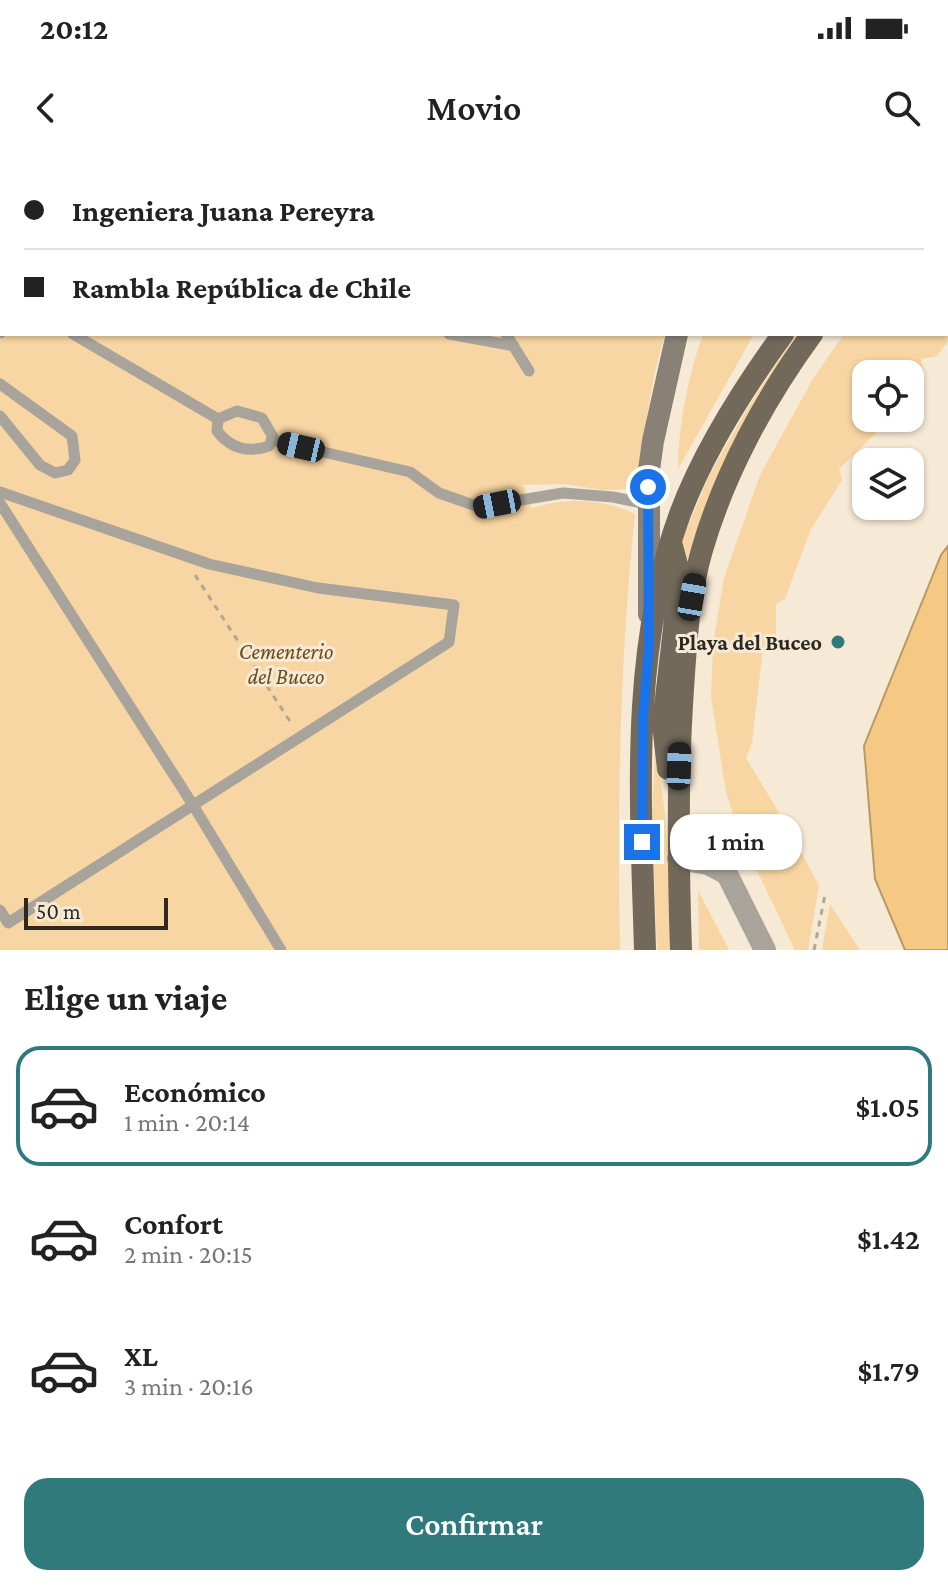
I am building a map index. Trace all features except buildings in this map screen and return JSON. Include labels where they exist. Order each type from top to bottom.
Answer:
[{"type":"main road","points":[[645,950],[641,788],[649,647],[647,504],[653,441],[677,336]]},
{"type":"main road","points":[[678,795],[667,766],[663,724],[680,576],[659,514],[659,471],[673,389],[687,336]]},
{"type":"main road","points":[[649,647],[671,545],[690,490],[720,432],[782,336]]},
{"type":"main road","points":[[681,950],[678,795],[687,641],[701,553],[737,463],[769,400],[811,336]]},
{"type":"street","points":[[678,859],[708,864],[727,874],[765,950]]},
{"type":"lane","points":[[76,336],[218,419]]},
{"type":"lane","points":[[460,336],[514,346]]},
{"type":"lane","points":[[507,336],[529,371]]},
{"type":"lane","points":[[0,384],[72,436],[75,460],[68,470],[55,473],[40,465],[0,416]]},
{"type":"lane","points":[[237,411],[262,418],[273,437],[269,446],[257,450],[241,449],[226,442],[217,431],[218,419],[237,411]]},
{"type":"lane","points":[[271,440],[410,472],[439,493],[479,507],[563,493],[613,497],[647,504]]},
{"type":"lane","points":[[0,492],[209,564],[318,588],[454,605],[449,642],[8,923],[0,910]]},
{"type":"lane","points":[[0,503],[193,805],[281,950]]},
{"type":"path","points":[[183,555],[300,737]]},
{"type":"path","points":[[814,950],[825,895]]},
{"type":"green space","name":"Cementerio del Buceo","points":[[0,336],[664,336],[648,410],[640,489],[601,490],[566,484],[523,485],[532,508],[558,502],[584,501],[610,505],[635,514],[621,732],[620,950],[0,950]]},
{"type":"green space","points":[[702,336],[753,336],[678,469],[685,401]]},
{"type":"green space","points":[[794,336],[797,336],[732,445],[686,565],[682,540],[709,476]]},
{"type":"green space","points":[[843,336],[948,336],[948,341],[937,356],[921,360],[852,360],[852,432],[877,432],[860,448],[852,448],[852,456],[839,469],[842,480],[810,531],[785,599],[776,604],[776,636],[763,648],[752,743],[746,758],[819,886],[808,950],[795,950],[739,833],[726,792],[711,697],[713,645],[724,578],[760,475],[814,377]]},
{"type":"green space","points":[[656,716],[666,820],[671,950],[657,950],[652,823]]},
{"type":"green space","points":[[698,890],[729,950],[699,950]]},
{"type":"green space","points":[[830,904],[860,950],[822,950]]},
{"type":"shaded area","points":[[948,546],[948,950],[905,950],[875,879],[864,746],[941,555]]},
{"type":"place","name":"Playa del Buceo","points":[[838,642]]},
{"type":"route","points":[[642,842],[643,718],[649,647],[648,487]]}]
